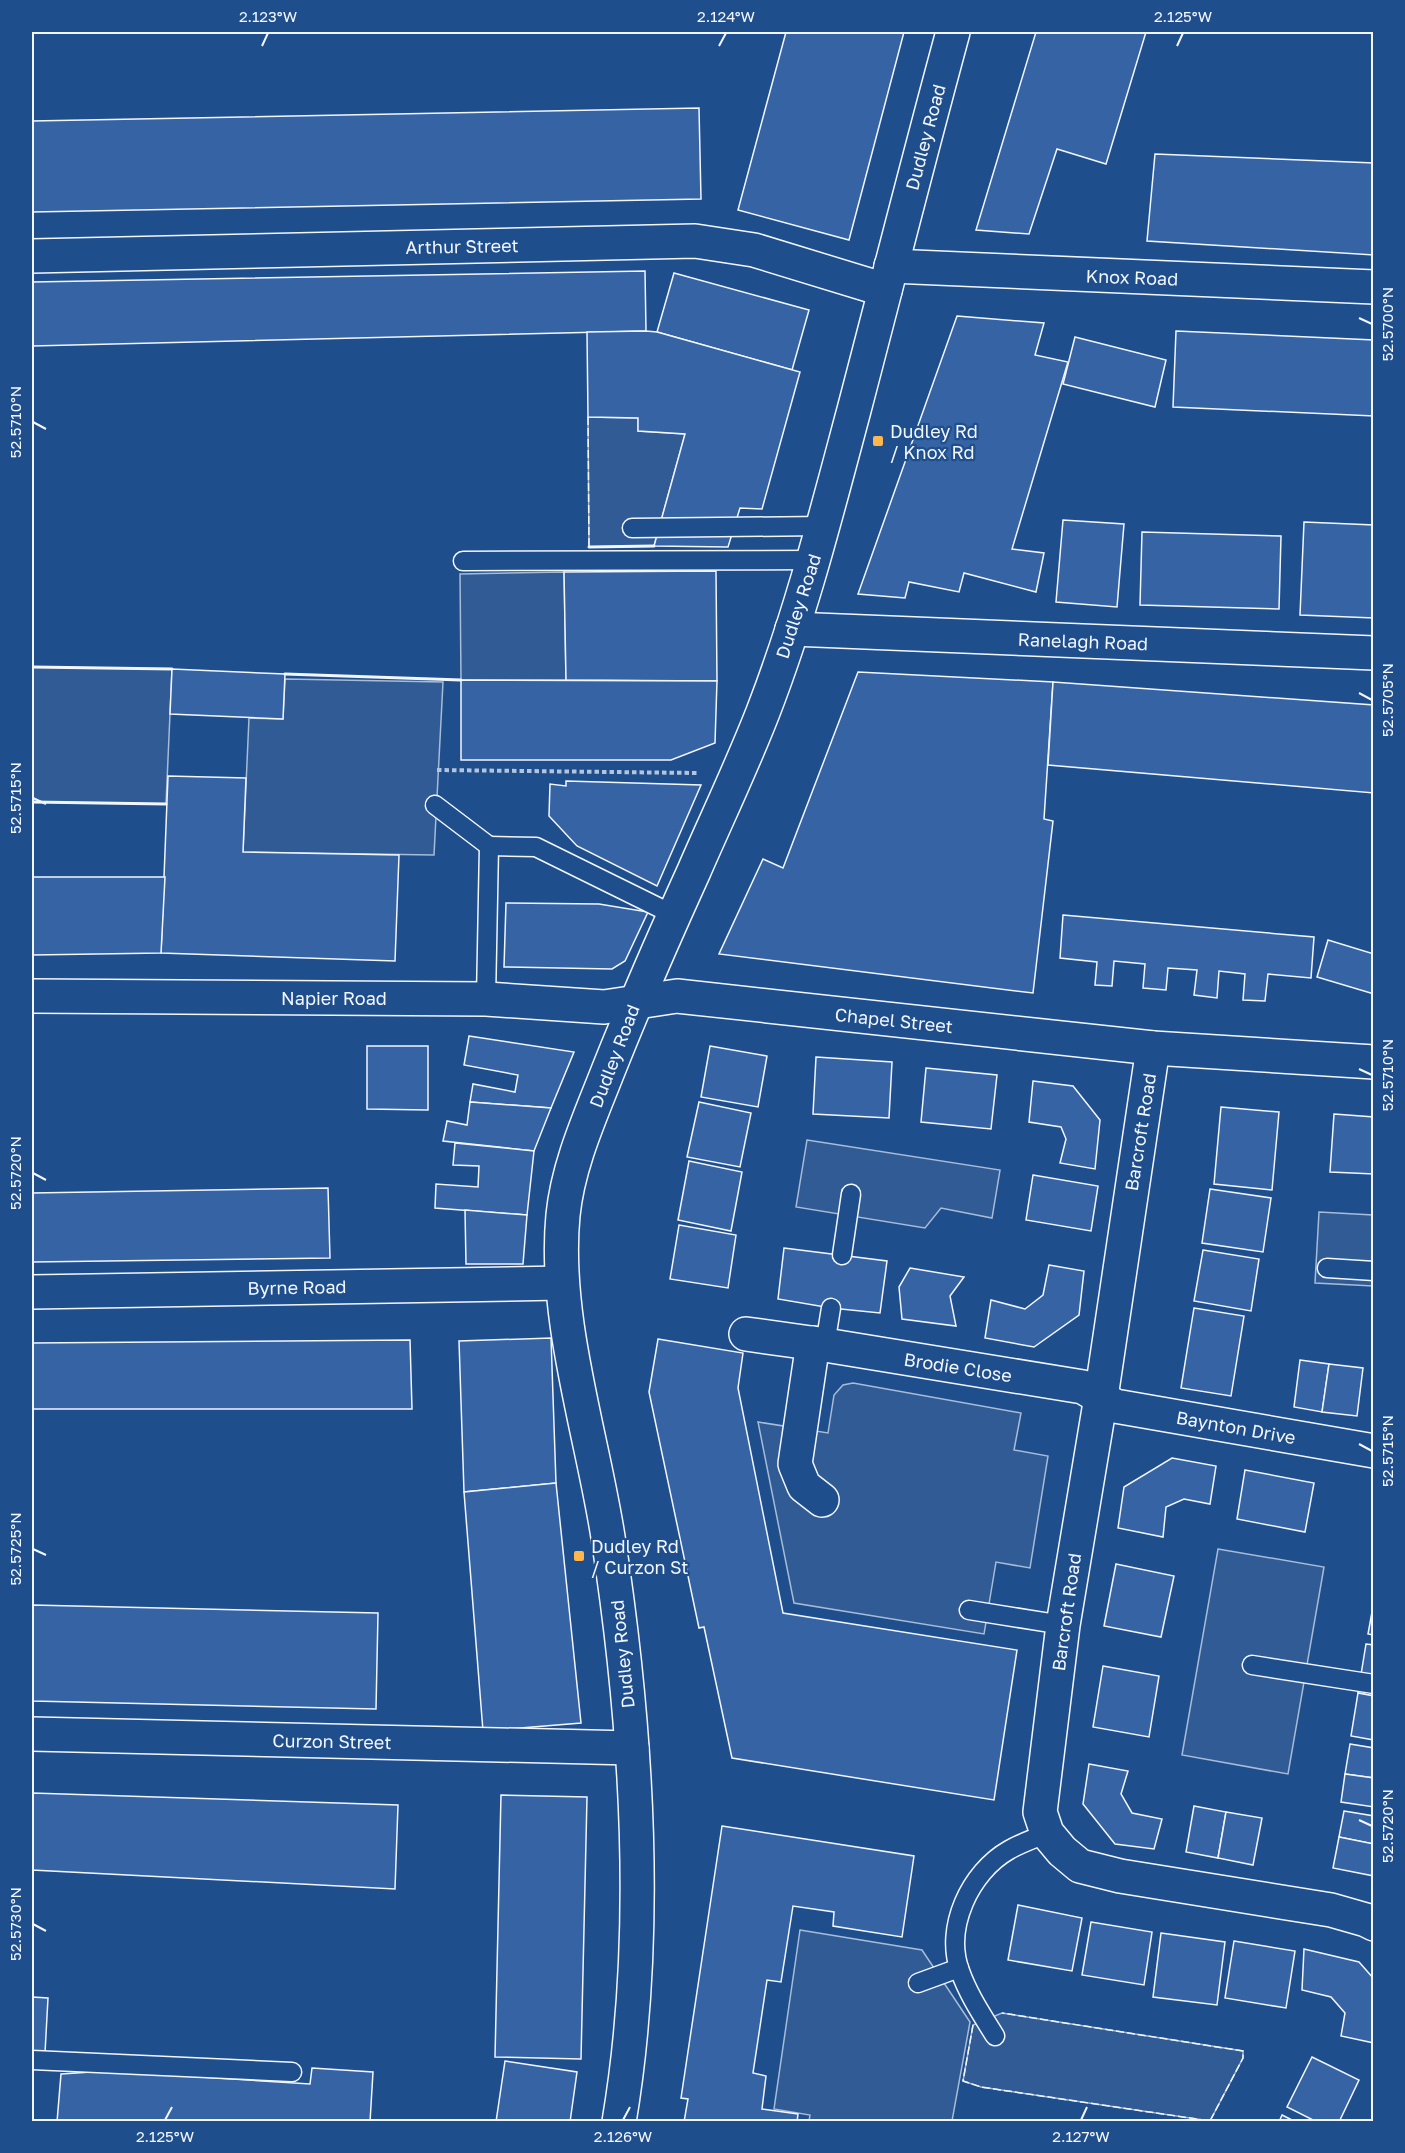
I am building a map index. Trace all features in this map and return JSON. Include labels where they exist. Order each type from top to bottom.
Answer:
[{"type":"street","name":"Dudley Road","points":[[618,2121],[625,2079],[635,1981],[636,1875],[632,1748],[618,1611],[607,1533],[569,1337],[562,1283],[563,1210],[582,1138],[636,1002],[764,710],[792,629],[824,526],[953,32]]},
{"type":"street","name":"Arthur Street","points":[[32,256],[695,241],[754,250],[888,278]]},
{"type":"street","name":"Knox Road","points":[[888,278],[1374,287]]},
{"type":"street","name":"Ranelagh Road","points":[[792,629],[1374,653]]},
{"type":"street","name":"Napier Road","points":[[32,996],[486,999],[604,1007],[636,1002]]},
{"type":"street","name":"Chapel Street","points":[[636,1002],[677,996],[1153,1048]]},
{"type":"street","points":[[1153,1048],[1374,1062]]},
{"type":"street","name":"Barcroft Road","points":[[1047,1833],[1040,1812],[1063,1625],[1101,1397],[1153,1048]]},
{"type":"street","name":"Byrne Road","points":[[32,1292],[562,1283]]},
{"type":"street","name":"Brodie Close","points":[[746,1334],[1083,1387],[1101,1397]]},
{"type":"street","points":[[819,1344],[795,1464],[804,1486],[822,1500]]},
{"type":"street","name":"Baynton Drive","points":[[1101,1397],[1116,1406],[1374,1451]]},
{"type":"street","name":"Curzon Street","points":[[32,1734],[632,1748]]},
{"type":"street","points":[[1047,1833],[1062,1851],[1080,1866],[1120,1876],[1331,1910],[1374,1924]]},
{"type":"lane","points":[[632,528],[824,526]]},
{"type":"lane","points":[[463,561],[813,560]]},
{"type":"lane","points":[[435,805],[489,846],[536,847],[674,915]]},
{"type":"lane","points":[[486,999],[489,846]]},
{"type":"lane","points":[[842,1255],[851,1194]]},
{"type":"lane","points":[[1327,1268],[1374,1271]]},
{"type":"lane","points":[[819,1344],[831,1308]]},
{"type":"lane","points":[[969,1610],[1063,1625]]},
{"type":"lane","points":[[1252,1665],[1374,1684]]},
{"type":"lane","points":[[995,2036],[969,1994],[958,1968],[955,1942],[959,1915],[972,1887],[987,1867],[1008,1851],[1047,1833]]},
{"type":"lane","points":[[918,1983],[958,1968]]},
{"type":"lane","points":[[32,2060],[292,2072]]},
{"type":"path","points":[[437,770],[737,774]]},
{"type":"shaded area","points":[[588,417],[638,418],[638,431],[685,434],[654,546],[589,547]]},
{"type":"shaded area","points":[[564,572],[566,680],[461,680],[460,574]]},
{"type":"shaded area","points":[[32,667],[172,669],[166,804],[32,802]]},
{"type":"shaded area","points":[[285,679],[443,682],[434,855],[243,852],[249,718],[283,719]]},
{"type":"shaded area","points":[[807,1140],[1000,1170],[992,1218],[941,1208],[925,1228],[796,1207]]},
{"type":"shaded area","points":[[1319,1212],[1373,1215],[1373,1286],[1315,1283]]},
{"type":"shaded area","points":[[853,1383],[1021,1413],[1014,1450],[1048,1456],[1030,1568],[996,1562],[984,1634],[794,1603],[758,1422],[828,1433],[834,1395],[843,1385]]},
{"type":"shaded area","points":[[1218,1549],[1324,1567],[1288,1774],[1182,1755]]},
{"type":"shaded area","points":[[800,1930],[922,1950],[970,2022],[952,2121],[809,2121],[810,2115],[774,2109]]},
{"type":"shaded area","points":[[1002,2013],[1243,2051],[1243,2058],[1210,2121],[981,2087],[963,2081],[973,2025]]},
{"type":"building","points":[[786,32],[904,32],[849,240],[738,210]]},
{"type":"building","points":[[1036,32],[1146,32],[1106,164],[1057,149],[1029,234],[976,230]]},
{"type":"building","points":[[699,108],[701,199],[32,212],[32,121]]},
{"type":"building","points":[[1155,154],[1374,163],[1374,255],[1147,241]]},
{"type":"building","points":[[645,271],[646,331],[32,346],[32,282]]},
{"type":"building","points":[[674,273],[809,310],[792,370],[657,332]]},
{"type":"building","points":[[957,316],[1044,323],[1035,355],[1068,362],[1012,549],[1044,553],[1036,592],[964,573],[959,592],[909,582],[905,598],[858,594]]},
{"type":"building","points":[[1176,331],[1374,340],[1374,416],[1173,407]]},
{"type":"building","points":[[587,332],[657,332],[800,372],[762,509],[740,508],[728,547],[654,546],[685,434],[638,431],[638,418],[588,417]]},
{"type":"building","points":[[1075,337],[1166,360],[1155,407],[1063,384]]},
{"type":"building","points":[[1063,520],[1124,524],[1117,607],[1056,602]]},
{"type":"building","points":[[1304,522],[1374,525],[1374,618],[1300,615]]},
{"type":"building","points":[[1142,532],[1281,536],[1279,609],[1140,605]]},
{"type":"building","points":[[716,571],[717,681],[566,680],[564,572]]},
{"type":"building","points":[[172,669],[285,674],[283,719],[170,714]]},
{"type":"building","points":[[858,672],[1053,682],[1044,819],[1053,821],[1033,993],[719,954],[763,859],[783,868]]},
{"type":"building","points":[[461,680],[717,681],[715,743],[671,760],[461,760]]},
{"type":"building","points":[[1053,682],[1374,705],[1374,793],[1048,765]]},
{"type":"building","points":[[168,776],[246,778],[243,852],[399,855],[395,961],[161,953]]},
{"type":"building","points":[[566,781],[701,785],[657,886],[577,846],[549,816],[550,784],[566,786]]},
{"type":"building","points":[[32,877],[165,877],[161,953],[32,955]]},
{"type":"building","points":[[506,903],[599,904],[648,912],[625,961],[612,969],[504,967]]},
{"type":"building","points":[[1063,915],[1314,937],[1311,978],[1268,974],[1265,1001],[1243,1000],[1245,974],[1219,971],[1217,998],[1194,995],[1197,970],[1168,968],[1166,990],[1143,988],[1145,964],[1114,961],[1112,986],[1095,985],[1097,962],[1060,958]]},
{"type":"building","points":[[1328,940],[1374,954],[1374,994],[1317,977]]},
{"type":"building","points":[[469,1036],[574,1052],[551,1108],[470,1102],[473,1084],[515,1092],[518,1075],[464,1065]]},
{"type":"building","points":[[367,1046],[428,1046],[428,1110],[367,1109]]},
{"type":"building","points":[[710,1046],[767,1056],[758,1107],[701,1097]]},
{"type":"building","points":[[816,1057],[892,1062],[889,1118],[813,1114]]},
{"type":"building","points":[[926,1068],[997,1075],[991,1129],[921,1122]]},
{"type":"building","points":[[1033,1081],[1073,1086],[1100,1120],[1095,1169],[1060,1163],[1066,1139],[1061,1127],[1029,1122]]},
{"type":"building","points":[[470,1102],[551,1108],[534,1151],[443,1141],[447,1121],[467,1125]]},
{"type":"building","points":[[699,1102],[751,1113],[740,1167],[687,1157]]},
{"type":"building","points":[[1221,1107],[1279,1112],[1272,1190],[1214,1184]]},
{"type":"building","points":[[1334,1114],[1374,1117],[1374,1174],[1330,1172]]},
{"type":"building","points":[[455,1143],[534,1151],[527,1215],[435,1208],[436,1184],[478,1187],[479,1166],[453,1165]]},
{"type":"building","points":[[689,1161],[742,1172],[731,1231],[678,1220]]},
{"type":"building","points":[[1033,1175],[1098,1186],[1091,1231],[1026,1220]]},
{"type":"building","points":[[328,1188],[330,1258],[32,1262],[32,1193]]},
{"type":"building","points":[[1210,1189],[1271,1198],[1263,1252],[1202,1243]]},
{"type":"building","points":[[465,1210],[527,1215],[523,1264],[466,1264]]},
{"type":"building","points":[[679,1225],[736,1235],[728,1288],[670,1279]]},
{"type":"building","points":[[784,1248],[887,1261],[880,1313],[778,1299]]},
{"type":"building","points":[[1203,1250],[1259,1259],[1251,1311],[1194,1301]]},
{"type":"building","points":[[1049,1265],[1084,1271],[1079,1315],[1034,1347],[985,1338],[991,1300],[1025,1309],[1043,1295]]},
{"type":"building","points":[[910,1268],[964,1277],[950,1296],[956,1326],[902,1319],[899,1287]]},
{"type":"building","points":[[1194,1308],[1244,1316],[1231,1396],[1181,1388]]},
{"type":"building","points":[[551,1338],[556,1483],[464,1492],[459,1341]]},
{"type":"building","points":[[658,1339],[743,1353],[738,1388],[783,1613],[1017,1650],[994,1800],[732,1758],[704,1627],[699,1628],[649,1392]]},
{"type":"building","points":[[410,1340],[412,1409],[32,1409],[32,1343]]},
{"type":"building","points":[[1300,1360],[1329,1364],[1322,1412],[1294,1407]]},
{"type":"building","points":[[1329,1364],[1363,1368],[1357,1416],[1322,1412]]},
{"type":"building","points":[[1172,1458],[1216,1466],[1210,1504],[1184,1499],[1166,1507],[1163,1537],[1118,1528],[1124,1487]]},
{"type":"building","points":[[1245,1470],[1314,1483],[1305,1532],[1237,1519]]},
{"type":"building","points":[[556,1483],[581,1723],[483,1731],[464,1492]]},
{"type":"building","points":[[1116,1564],[1174,1576],[1161,1637],[1104,1626]]},
{"type":"building","points":[[1374,1601],[1374,1635],[1368,1634]]},
{"type":"building","points":[[32,1605],[378,1613],[376,1709],[32,1701]]},
{"type":"building","points":[[1366,1644],[1374,1645],[1374,1696],[1358,1693]]},
{"type":"building","points":[[1103,1666],[1159,1676],[1149,1737],[1093,1727]]},
{"type":"building","points":[[1358,1693],[1374,1696],[1374,1740],[1351,1736]]},
{"type":"building","points":[[1350,1744],[1374,1748],[1374,1778],[1345,1774]]},
{"type":"building","points":[[1089,1764],[1128,1771],[1121,1794],[1132,1813],[1162,1819],[1154,1849],[1115,1844],[1083,1804]]},
{"type":"building","points":[[1345,1774],[1374,1778],[1374,1807],[1341,1802]]},
{"type":"building","points":[[32,1793],[398,1805],[395,1889],[32,1870]]},
{"type":"building","points":[[501,1795],[587,1797],[581,2059],[495,2057]]},
{"type":"building","points":[[1194,1806],[1226,1812],[1218,1858],[1186,1852]]},
{"type":"building","points":[[1344,1811],[1374,1816],[1374,1844],[1339,1837]]},
{"type":"building","points":[[1226,1812],[1262,1818],[1253,1865],[1218,1858]]},
{"type":"building","points":[[722,1826],[914,1856],[902,1937],[833,1926],[834,1912],[793,1906],[781,1982],[767,1980],[753,2073],[766,2076],[762,2109],[798,2114],[797,2122],[684,2122],[688,2099],[681,2098]]},
{"type":"building","points":[[1339,1837],[1374,1844],[1374,1876],[1333,1868]]},
{"type":"building","points":[[1018,1905],[1082,1918],[1072,1971],[1008,1960]]},
{"type":"building","points":[[1091,1922],[1152,1932],[1144,1985],[1082,1975]]},
{"type":"building","points":[[1161,1933],[1225,1942],[1217,2005],[1153,1997]]},
{"type":"building","points":[[1234,1941],[1295,1951],[1286,2008],[1225,1998]]},
{"type":"building","points":[[1304,1949],[1359,1962],[1374,1979],[1374,2043],[1341,2036],[1345,2013],[1331,1997],[1302,1990]]},
{"type":"building","points":[[32,1997],[48,1998],[45,2053],[32,2052]]},
{"type":"building","points":[[1312,2057],[1359,2080],[1339,2122],[1317,2122],[1287,2107]]},
{"type":"building","points":[[505,2061],[577,2072],[570,2122],[496,2122]]},
{"type":"building","points":[[312,2068],[373,2072],[370,2122],[57,2122],[61,2074],[107,2071],[310,2084]]},
{"type":"building","points":[[1282,2115],[1296,2122],[1279,2122]]},
{"type":"fence","points":[[588,417],[589,547]]},
{"type":"fence","points":[[973,2025],[963,2081],[981,2087],[1210,2121],[1243,2058],[1243,2051],[1002,2013]]},
{"type":"wall","points":[[589,547],[654,546]]},
{"type":"wall","points":[[32,667],[172,669]]},
{"type":"wall","points":[[285,674],[461,680]]},
{"type":"wall","points":[[32,802],[166,804]]},
{"type":"place","name":"Dudley Rd / Knox Rd","points":[[878,441]]},
{"type":"place","name":"Dudley Rd / Curzon St","points":[[579,1556]]}]
